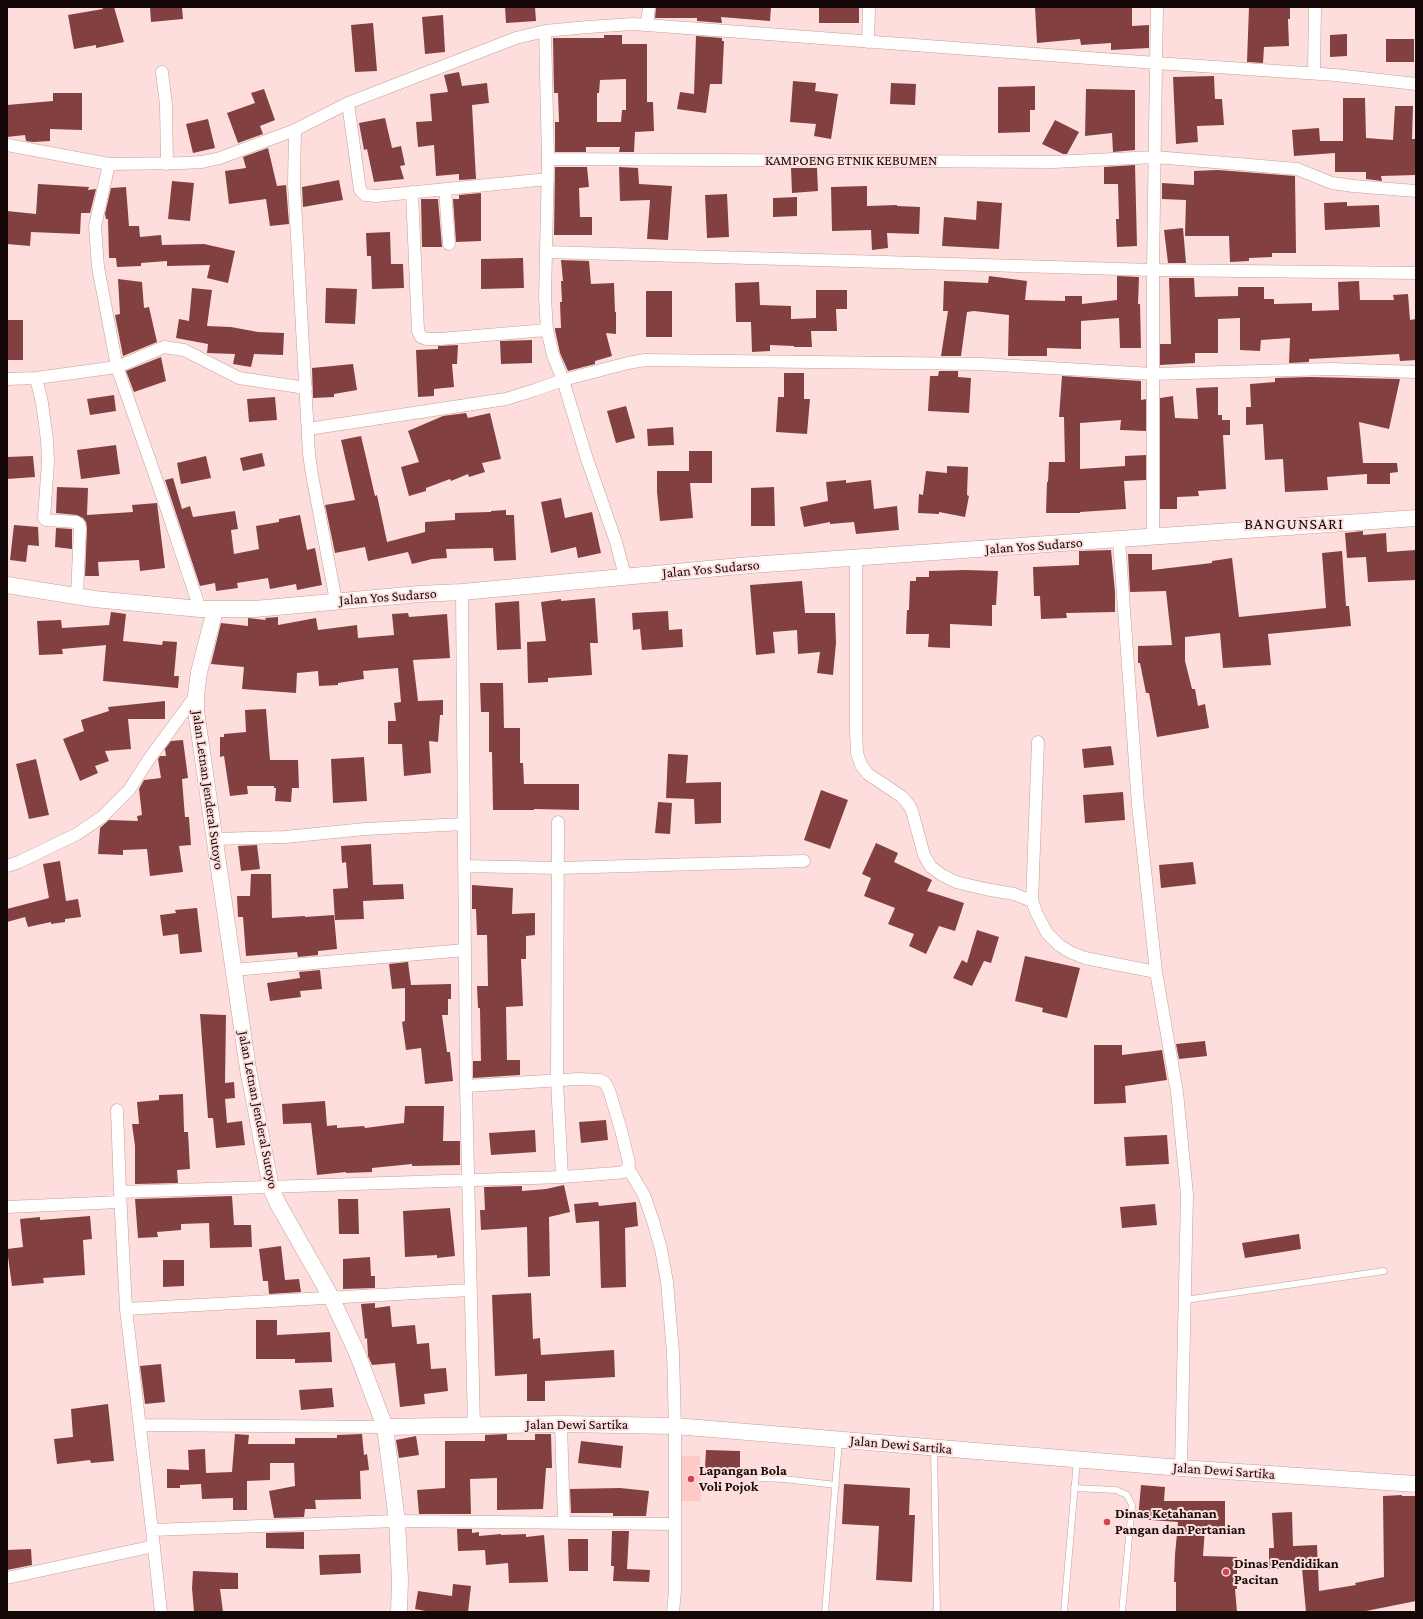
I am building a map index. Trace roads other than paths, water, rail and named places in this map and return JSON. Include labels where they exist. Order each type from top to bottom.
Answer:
[{"type":"street","points":[[646,25],[649,7]]},
{"type":"street","points":[[868,42],[869,7]]},
{"type":"street","points":[[1153,536],[1153,270],[1157,7]]},
{"type":"street","points":[[1314,73],[1315,7]]},
{"type":"street","points":[[7,145],[109,164],[167,164],[202,162],[220,158],[295,130],[348,104],[510,40],[545,31],[633,24],[1156,63],[1314,73],[1416,84]]},
{"type":"street","points":[[545,31],[548,159],[545,298],[547,330],[553,355],[563,380],[586,456],[616,542],[625,576]]},
{"type":"street","points":[[162,72],[166,106],[167,164]]},
{"type":"street","points":[[348,104],[360,190],[362,193],[370,196],[548,178]]},
{"type":"street","points":[[295,130],[294,184],[312,476],[336,601]]},
{"type":"street","name":"KAMPOENG ETNIK KEBUMEN","points":[[548,159],[1053,162],[1155,157],[1290,168],[1297,169],[1332,183],[1416,191]]},
{"type":"street","points":[[109,164],[95,226],[98,267],[117,368],[164,501],[207,610]]},
{"type":"street","points":[[445,189],[449,244]]},
{"type":"street","points":[[412,192],[418,331],[421,337],[427,339],[547,330]]},
{"type":"street","points":[[547,252],[1153,270],[1416,273]]},
{"type":"street","points":[[7,379],[36,378],[117,368],[164,347],[184,350],[239,378],[306,388]]},
{"type":"street","points":[[308,429],[506,399],[563,380],[645,360],[981,364],[1153,374],[1332,369],[1416,372]]},
{"type":"street","points":[[36,378],[42,403],[47,440],[48,462],[44,518],[46,520],[76,522],[79,524],[77,596]]},
{"type":"street","name":"Jalan Yos Sudarso","points":[[7,585],[77,596],[207,610],[255,609],[418,594],[462,592],[625,576],[1119,540],[1153,536],[1416,518]]},
{"type":"street","points":[[1119,540],[1138,805],[1156,972],[1177,1092],[1187,1195],[1181,1468]]},
{"type":"street","points":[[856,558],[856,731],[858,753],[861,765],[868,774],[901,796],[909,805],[924,855],[931,867],[942,875],[956,882],[1014,894],[1032,901]]},
{"type":"street","points":[[462,592],[466,1086],[474,1426]]},
{"type":"street","name":"Jalan Letnan Jenderal Sutoyo","points":[[207,610],[202,660],[196,695],[196,711],[248,1069],[271,1188],[277,1202],[330,1297],[357,1353],[385,1427],[397,1521],[400,1580],[399,1612]]},
{"type":"street","points":[[7,866],[19,862],[78,834],[102,817],[129,790],[149,759],[196,695]]},
{"type":"street","points":[[1038,742],[1032,901],[1037,914],[1047,933],[1059,945],[1070,952],[1085,958],[1156,972]]},
{"type":"street","points":[[558,822],[558,1081],[562,1177]]},
{"type":"street","points":[[214,839],[285,836],[365,829],[464,824]]},
{"type":"street","points":[[464,866],[558,868],[804,861]]},
{"type":"street","points":[[233,970],[465,950]]},
{"type":"street","points":[[466,1086],[600,1080],[605,1083],[609,1090],[621,1130],[629,1163],[628,1168],[644,1195],[654,1221],[667,1282],[673,1353],[675,1426],[675,1591],[673,1612]]},
{"type":"street","points":[[117,1110],[126,1309],[161,1612]]},
{"type":"street","points":[[7,1207],[120,1197],[271,1188],[562,1177],[624,1172],[628,1168]]},
{"type":"street","points":[[126,1309],[470,1290]]},
{"type":"street","points":[[561,1424],[564,1523]]},
{"type":"street","name":"Jalan Dewi Sartika","points":[[385,1427],[561,1424],[675,1426],[1077,1460],[1416,1484]]},
{"type":"street","points":[[140,1425],[385,1427]]},
{"type":"street","points":[[152,1530],[397,1521],[675,1524]]},
{"type":"street","points":[[7,1578],[154,1546]]},
{"type":"lane","points":[[1185,1300],[1384,1271]]},
{"type":"lane","points":[[825,1612],[839,1440]]},
{"type":"lane","points":[[934,1448],[937,1612]]},
{"type":"lane","points":[[1064,1612],[1077,1460]]},
{"type":"lane","points":[[760,1478],[836,1485]]},
{"type":"lane","points":[[1074,1488],[1116,1490],[1127,1496],[1132,1505],[1122,1612]]},
{"type":"place","name":"Lapangan Bola Voli Pojok","points":[[691,1479]]},
{"type":"place","name":"Dinas Ketahanan Pangan dan Pertanian","points":[[1107,1522]]},
{"type":"place","name":"Dinas Pendidikan Pacitan","points":[[1226,1572]]},
{"type":"district","name":"BANGUNSARI","points":[[1294,524]]}]
